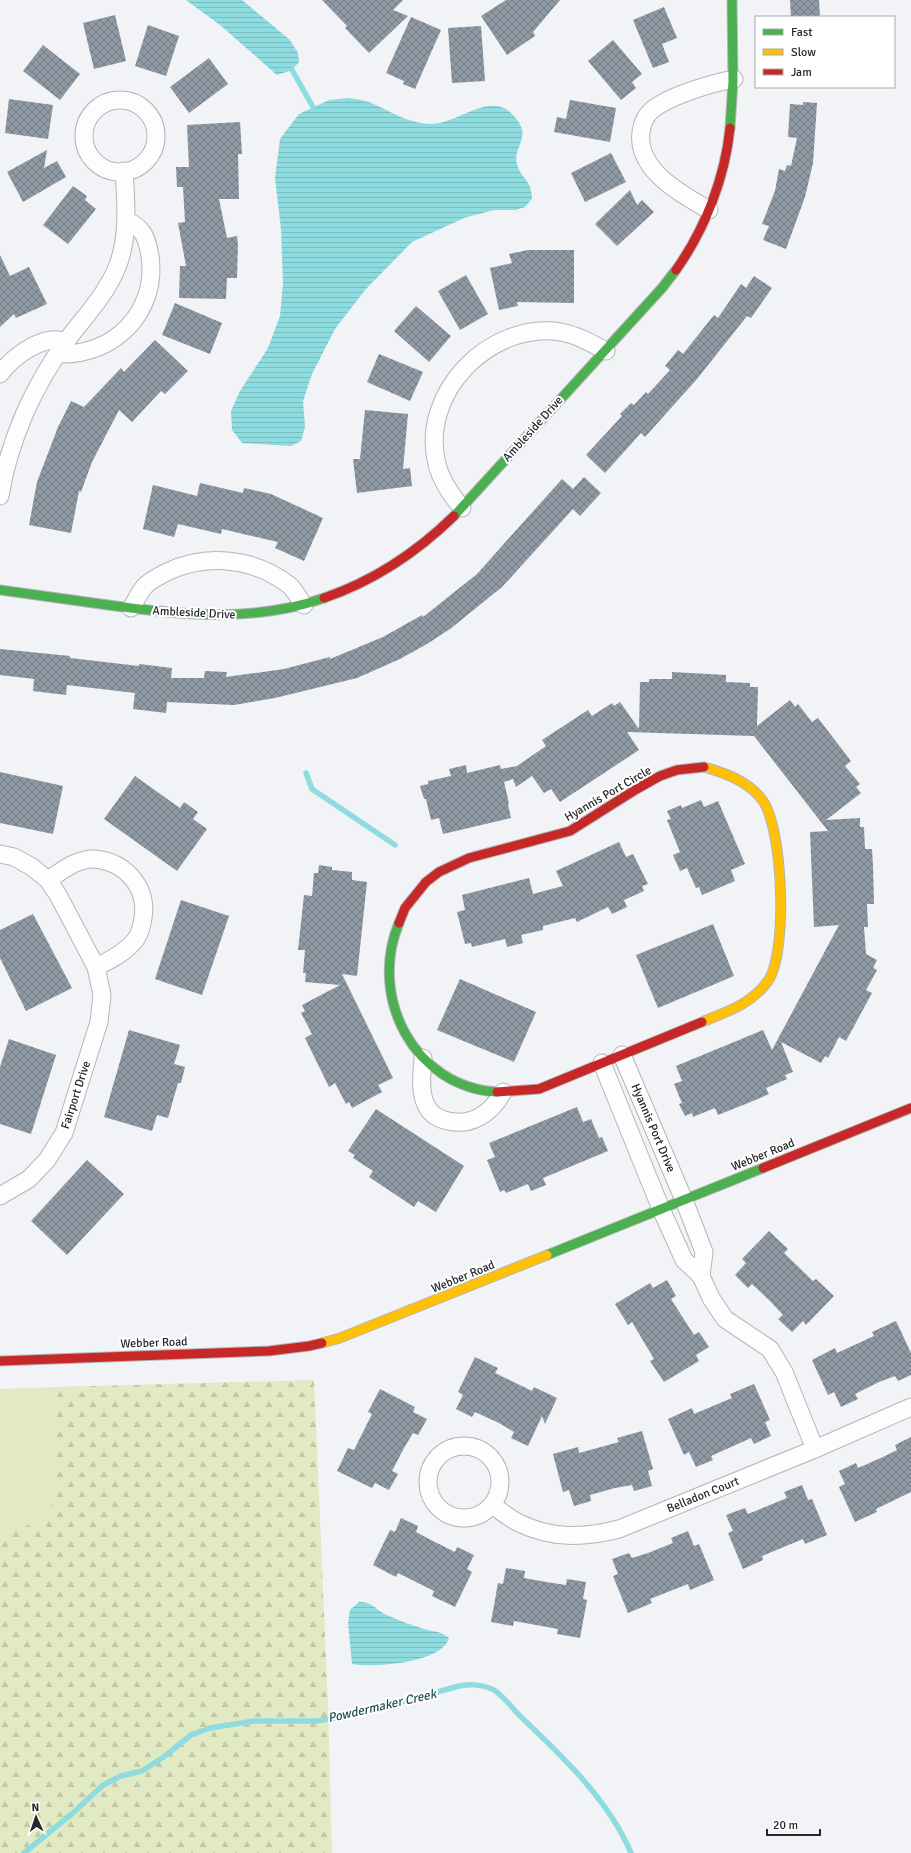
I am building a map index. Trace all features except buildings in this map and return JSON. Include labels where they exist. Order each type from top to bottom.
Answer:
[{"type":"street","name":"Ambleside Drive","points":[[0,590],[186,615],[223,617],[265,613],[304,605],[339,594],[368,580],[402,560],[429,539],[462,508],[550,409],[606,351],[673,274],[692,243],[709,210],[724,166],[732,122],[734,79],[732,0]]},
{"type":"street","points":[[709,210],[680,193],[654,171],[644,155],[640,139],[642,124],[651,111],[666,102],[713,83],[734,79]]},
{"type":"street","points":[[118,100],[132,102],[145,109],[155,125],[156,135],[156,143],[148,159],[133,169],[124,171],[114,171],[97,163],[88,152],[84,138],[88,120],[93,112],[104,104],[118,100]]},
{"type":"street","points":[[0,490],[14,441],[25,413],[63,348],[106,291],[118,263],[125,234],[126,220],[124,171]]},
{"type":"street","points":[[0,374],[5,367],[21,354],[37,344],[52,339],[63,348],[75,354],[106,344],[130,325],[147,297],[151,282],[151,266],[145,237],[138,225],[126,220]]},
{"type":"street","points":[[462,508],[447,491],[437,464],[434,440],[438,415],[446,395],[456,377],[473,359],[492,346],[510,338],[534,332],[560,332],[584,339],[606,351]]},
{"type":"street","name":"Ambleside Drive","points":[[131,608],[144,587],[157,577],[178,566],[201,561],[224,561],[249,565],[270,573],[290,586],[304,605]]},
{"type":"street","name":"Hyannis Port Circle","points":[[704,767],[720,770],[734,776],[752,789],[768,809],[774,826],[777,851],[781,933],[775,969],[764,985],[751,999],[730,1010],[622,1055],[538,1089],[520,1092],[503,1092],[479,1089],[455,1081],[432,1067],[408,1041],[393,1008],[387,965],[395,927],[404,909],[427,881],[450,865],[471,856],[540,840],[571,831],[650,783],[673,772],[689,768],[704,767]]},
{"type":"street","name":"Fairport Drive","points":[[0,854],[14,858],[32,867],[48,880],[58,895],[96,967],[102,995],[99,1022],[64,1133],[47,1160],[29,1179],[0,1196]]},
{"type":"street","points":[[48,880],[68,866],[81,861],[94,859],[116,865],[127,871],[136,882],[142,894],[144,910],[142,924],[136,938],[119,955],[96,967]]},
{"type":"street","name":"Hyannis Port Drive","points":[[622,1055],[684,1200],[704,1252],[702,1276]]},
{"type":"street","points":[[423,1058],[421,1079],[423,1093],[427,1107],[436,1117],[461,1123],[473,1121],[492,1108],[503,1092]]},
{"type":"street","name":"Hyannis Port Drive","points":[[602,1063],[661,1209],[684,1260],[702,1276]]},
{"type":"street","name":"Webber Road","points":[[0,1361],[269,1351],[309,1346],[340,1338],[911,1108]]},
{"type":"street","points":[[702,1276],[711,1298],[726,1319],[770,1349],[784,1372],[815,1449]]},
{"type":"street","name":"Belladon Court","points":[[492,1505],[518,1522],[542,1532],[567,1536],[594,1535],[619,1529],[815,1449],[911,1407]]},
{"type":"street","points":[[461,1446],[475,1447],[488,1454],[497,1465],[501,1479],[499,1493],[492,1505],[481,1514],[468,1518],[454,1516],[441,1510],[432,1499],[428,1485],[430,1471],[437,1459],[448,1450],[461,1446]]},
{"type":"green space","points":[[314,1380],[328,1706],[332,1853],[0,1853],[0,1536],[50,1517],[58,1387]]},
{"type":"green space","points":[[58,1387],[50,1517],[0,1536],[0,1389]]},
{"type":"water","points":[[186,0],[242,0],[290,40],[298,53],[299,62],[292,70],[277,75],[220,25]]},
{"type":"water","points":[[348,98],[369,102],[415,122],[432,124],[442,123],[484,107],[494,106],[503,108],[515,117],[522,129],[522,138],[516,159],[519,169],[532,193],[532,199],[525,207],[516,210],[494,210],[464,218],[412,242],[365,290],[335,329],[312,374],[303,401],[305,427],[301,441],[291,446],[242,443],[232,430],[231,411],[240,391],[268,348],[280,316],[283,283],[281,229],[275,178],[280,139],[299,114],[329,100]]},
{"type":"water","points":[[359,1602],[368,1603],[393,1618],[440,1633],[449,1638],[444,1646],[434,1653],[421,1658],[390,1664],[352,1664],[348,1623],[350,1610]]},
{"type":"waterway","points":[[292,70],[313,107]]},
{"type":"waterway","points":[[306,773],[312,789],[395,845]]},
{"type":"waterway","name":"Powdermaker Creek","points":[[24,1853],[74,1812],[103,1785],[121,1776],[142,1771],[165,1756],[191,1735],[210,1728],[254,1721],[317,1721],[354,1715],[459,1686],[472,1685],[488,1687],[496,1691],[552,1746],[583,1779],[597,1797],[622,1833],[631,1853]]},
{"type":"traffic: fast","points":[[730,128],[733,81],[732,0]]},
{"type":"traffic: fast","points":[[454,516],[662,288],[676,270]]},
{"type":"traffic: fast","points":[[0,590],[135,609],[217,615],[271,611],[297,606],[324,598]]},
{"type":"traffic: fast","points":[[399,923],[391,951],[390,980],[394,1008],[405,1033],[421,1056],[442,1074],[468,1086],[497,1092]]},
{"type":"traffic: fast","points":[[547,1255],[763,1168]]},
{"type":"traffic: slow","points":[[702,1022],[729,1011],[754,996],[762,989],[768,981],[774,966],[778,945],[780,919],[779,863],[770,816],[763,801],[758,794],[744,783],[721,772],[704,767]]},
{"type":"traffic: slow","points":[[322,1343],[340,1338],[547,1255]]},
{"type":"traffic: jam","points":[[676,270],[696,238],[712,202],[724,166],[730,128]]},
{"type":"traffic: jam","points":[[324,598],[360,583],[394,564],[425,542],[454,516]]},
{"type":"traffic: jam","points":[[399,923],[405,908],[426,882],[439,872],[469,858],[570,831],[660,776],[677,770],[704,767]]},
{"type":"traffic: jam","points":[[497,1092],[539,1089],[702,1022]]},
{"type":"traffic: jam","points":[[763,1168],[911,1108]]},
{"type":"traffic: jam","points":[[0,1361],[269,1351],[322,1343]]}]
